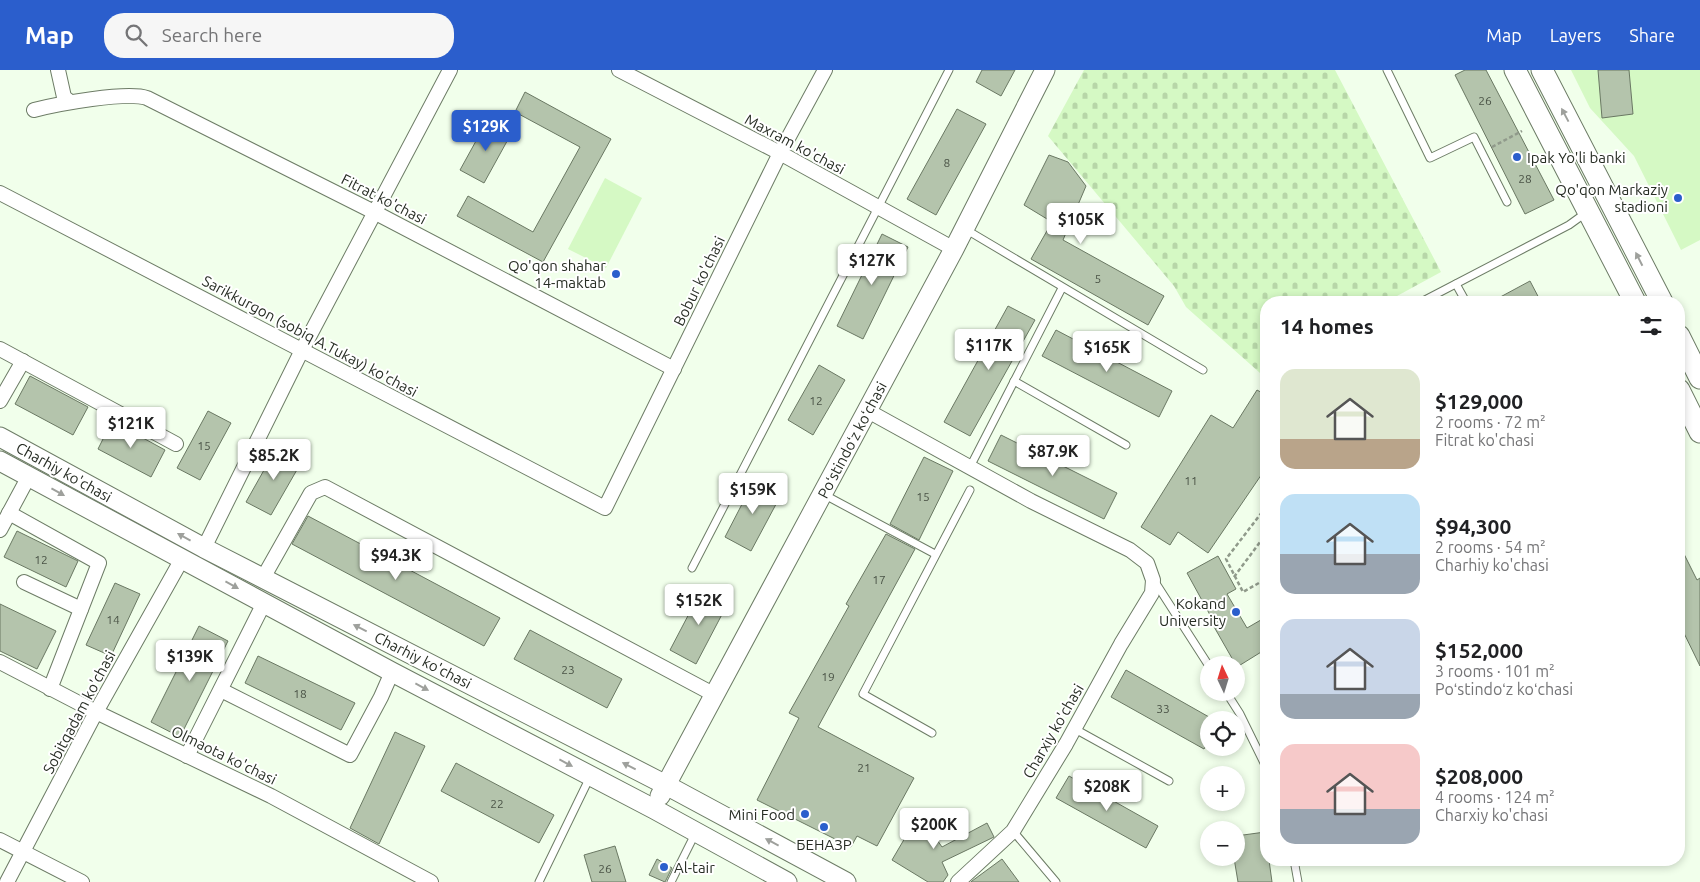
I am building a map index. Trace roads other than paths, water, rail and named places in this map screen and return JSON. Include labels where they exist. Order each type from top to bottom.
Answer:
[{"type":"main road","name":"Poʻstindoʻz koʻchasi","points":[[654,808],[954,249],[1045,70]]},
{"type":"main road","points":[[1515,70],[1632,296]]},
{"type":"main road","points":[[1542,70],[1659,296]]},
{"type":"main road","points":[[1685,348],[1700,378]]},
{"type":"main road","points":[[1685,402],[1700,432]]},
{"type":"main road","name":"Charhiy ko'chasi","points":[[0,437],[204,548],[666,785],[846,882]]},
{"type":"main road","name":"Charhiy ko'chasi","points":[[0,461],[392,672],[654,808],[787,882]]},
{"type":"street","points":[[58,70],[64,97],[69,101]]},
{"type":"street","points":[[204,548],[302,350],[450,70]]},
{"type":"street","name":"Maxram ko'chasi","points":[[619,70],[780,153],[954,249]]},
{"type":"street","name":"Bobur ko'chasi","points":[[605,508],[780,153],[825,70]]},
{"type":"street","name":"Fitrat ko'chasi","points":[[34,110],[69,101],[135,96],[147,98],[374,212],[674,369]]},
{"type":"street","name":"Sarikkurgon (sobiq A.Tukay) ko'chasi","points":[[0,192],[605,508]]},
{"type":"street","points":[[0,348],[176,444]]},
{"type":"street","points":[[0,401],[23,361]]},
{"type":"street","points":[[868,411],[1031,501],[1130,550],[1147,563],[1153,580]]},
{"type":"street","points":[[0,530],[29,476]]},
{"type":"street","points":[[263,578],[311,493],[324,487],[715,695]]},
{"type":"street","points":[[9,513],[99,563],[50,688]]},
{"type":"street","name":"Sobitqadam ko'chasi","points":[[7,882],[96,712],[182,559]]},
{"type":"street","name":"Charxiy ko'chasi","points":[[958,882],[1013,831],[1075,729],[1121,644],[1152,592],[1153,580]]},
{"type":"street","points":[[24,582],[81,609]]},
{"type":"street","points":[[187,756],[264,603]]},
{"type":"street","name":"Olmaota ko'chasi","points":[[0,662],[96,712],[271,796],[431,882]]},
{"type":"street","points":[[221,690],[350,755],[392,672]]},
{"type":"street","points":[[0,840],[82,882]]},
{"type":"lane","points":[[692,568],[949,70]]},
{"type":"lane","points":[[1387,70],[1430,158],[1474,137],[1507,202]]},
{"type":"lane","points":[[1433,296],[1569,225],[1588,212]]},
{"type":"lane","points":[[964,229],[1203,370]]},
{"type":"lane","points":[[1456,284],[1463,296]]},
{"type":"lane","points":[[970,468],[1062,288]]},
{"type":"lane","points":[[1014,381],[1126,445]]},
{"type":"lane","points":[[932,733],[863,694],[970,490]]},
{"type":"lane","points":[[823,494],[935,554]]},
{"type":"lane","points":[[1153,580],[1202,656]]},
{"type":"lane","points":[[1232,701],[1260,755]]},
{"type":"lane","points":[[1075,729],[1169,781]]},
{"type":"lane","points":[[539,882],[591,776]]},
{"type":"lane","points":[[1013,831],[1056,882]]},
{"type":"lane","points":[[671,882],[696,832]]},
{"type":"lane","points":[[1295,866],[1298,882]]},
{"type":"place","name":"Ipak Yo'li banki","points":[[1517,157]]},
{"type":"place","name":"Qo'qon Markaziy stadioni","points":[[1678,198]]},
{"type":"place","name":"Qo'qon shahar 14-maktab","points":[[616,274]]},
{"type":"place","name":"Kokand University","points":[[1236,612]]},
{"type":"place","name":"Mini Food","points":[[805,814]]},
{"type":"place","name":"БЕНАЗР","points":[[824,827]]},
{"type":"place","name":"Al-tair","points":[[664,867]]}]
